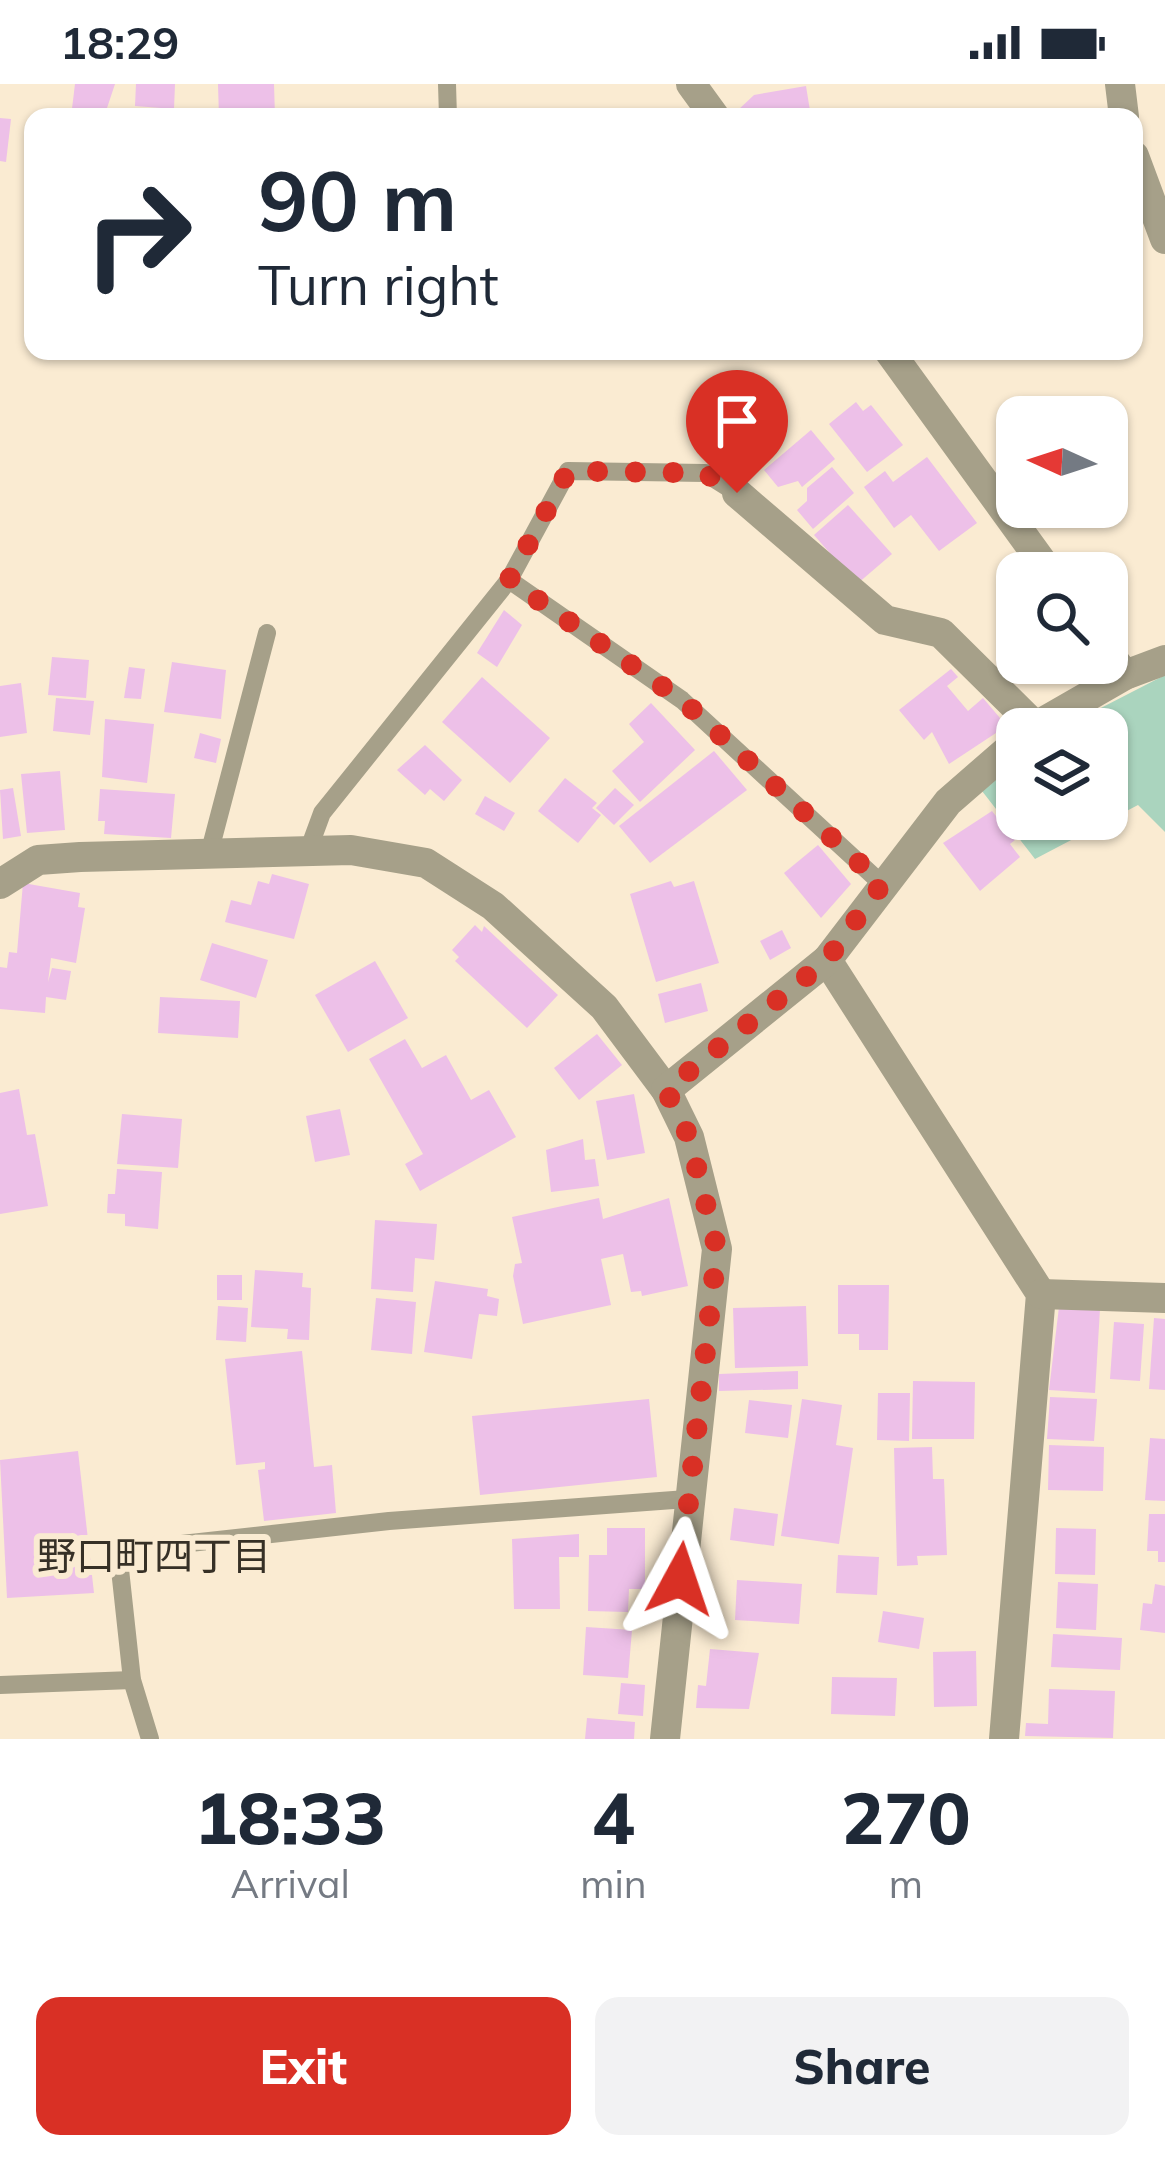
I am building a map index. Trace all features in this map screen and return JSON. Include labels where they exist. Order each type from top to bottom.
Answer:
[{"type":"street","points":[[1143,180],[1163,232]]},
{"type":"street","points":[[896,360],[1035,552]]},
{"type":"street","points":[[737,493],[885,620],[941,633],[1007,708]]},
{"type":"street","points":[[1128,662],[1165,660]]},
{"type":"street","points":[[1059,708],[1089,684]]},
{"type":"street","points":[[666,1090],[827,960],[948,802],[996,760]]},
{"type":"street","points":[[0,884],[38,860],[351,850],[426,863],[493,906],[604,1007],[666,1090],[689,1137],[717,1249],[665,1739]]},
{"type":"street","points":[[827,960],[1041,1294],[1004,1739]]},
{"type":"street","points":[[1041,1294],[1165,1298]]},
{"type":"lane","points":[[308,851],[322,813],[509,580],[568,471],[705,473],[737,493]]},
{"type":"lane","points":[[509,580],[682,700],[882,884]]},
{"type":"lane","points":[[209,854],[267,633]]},
{"type":"lane","points":[[150,1739],[132,1680],[118,1551],[389,1522],[687,1499]]},
{"type":"lane","points":[[0,1685],[132,1680]]},
{"type":"green space","points":[[1165,675],[1165,832],[1138,805],[1128,810],[1128,708],[1101,708]]},
{"type":"green space","points":[[996,779],[996,809],[982,791]]},
{"type":"green space","points":[[1020,840],[1071,840],[1035,859]]},
{"type":"building","points":[[75,84],[115,84],[107,108],[72,108]]},
{"type":"building","points":[[136,84],[175,84],[174,108],[135,106]]},
{"type":"building","points":[[218,84],[274,84],[275,108],[219,108]]},
{"type":"building","points":[[806,86],[810,108],[740,108],[754,95]]},
{"type":"building","points":[[0,118],[11,119],[6,162],[0,161]]},
{"type":"building","points":[[856,402],[863,411],[871,405],[903,445],[867,472],[829,424]]},
{"type":"building","points":[[811,430],[835,459],[802,487],[798,481],[778,487],[764,470]]},
{"type":"building","points":[[927,457],[977,523],[939,551],[911,515],[894,528],[864,487],[885,471],[893,482]]},
{"type":"building","points":[[832,467],[854,493],[813,529],[797,510],[807,501],[807,488]]},
{"type":"building","points":[[848,505],[892,554],[857,584],[814,535]]},
{"type":"building","points":[[504,610],[522,625],[497,667],[477,653]]},
{"type":"building","points":[[52,657],[89,660],[86,698],[48,695]]},
{"type":"building","points":[[172,662],[226,670],[221,719],[164,712]]},
{"type":"building","points":[[129,667],[145,669],[141,699],[124,698]]},
{"type":"building","points":[[951,669],[958,677],[947,686],[968,711],[983,698],[996,713],[996,733],[949,764],[932,732],[924,740],[899,710]]},
{"type":"building","points":[[482,677],[550,738],[510,783],[442,722]]},
{"type":"building","points":[[21,683],[27,733],[0,737],[0,686]]},
{"type":"building","points":[[56,698],[94,701],[90,735],[53,731]]},
{"type":"building","points":[[651,703],[695,750],[640,802],[612,771],[644,742],[629,724]]},
{"type":"building","points":[[105,719],[154,724],[147,783],[102,777]]},
{"type":"building","points":[[200,733],[221,739],[216,763],[194,758]]},
{"type":"building","points":[[425,745],[462,780],[444,801],[430,789],[425,795],[397,770]]},
{"type":"building","points":[[714,751],[747,790],[650,863],[619,826]]},
{"type":"building","points":[[60,771],[65,830],[27,833],[21,774]]},
{"type":"building","points":[[565,778],[597,803],[592,808],[601,815],[578,843],[538,811]]},
{"type":"building","points":[[13,788],[21,836],[3,839],[0,790]]},
{"type":"building","points":[[615,788],[634,805],[614,825],[596,808]]},
{"type":"building","points":[[100,789],[175,794],[171,838],[104,834],[105,821],[98,821]]},
{"type":"building","points":[[485,796],[515,813],[504,831],[475,814]]},
{"type":"building","points":[[992,811],[996,840],[1015,840],[1010,844],[1020,857],[980,891],[943,843]]},
{"type":"building","points":[[818,845],[851,884],[821,918],[784,873]]},
{"type":"building","points":[[272,874],[309,884],[294,939],[225,922],[231,900],[251,905],[258,881],[269,884]]},
{"type":"building","points":[[671,881],[674,887],[694,881],[719,963],[656,982],[630,894]]},
{"type":"building","points":[[23,883],[80,893],[78,907],[85,908],[76,963],[51,958],[48,982],[52,968],[71,971],[66,1000],[46,997],[45,1013],[0,1009],[0,967],[7,968],[9,952],[17,953]]},
{"type":"building","points":[[475,925],[482,932],[484,926],[558,995],[527,1028],[455,961],[459,957],[452,950]]},
{"type":"building","points":[[782,930],[791,948],[770,960],[760,941]]},
{"type":"building","points":[[212,943],[268,960],[256,998],[200,980]]},
{"type":"building","points":[[375,961],[408,1018],[348,1052],[315,995]]},
{"type":"building","points":[[701,983],[708,1011],[665,1023],[658,994]]},
{"type":"building","points":[[160,997],[240,1001],[238,1038],[158,1033]]},
{"type":"building","points":[[597,1034],[622,1065],[579,1100],[554,1068]]},
{"type":"building","points":[[405,1039],[422,1068],[446,1055],[471,1100],[489,1090],[516,1137],[420,1191],[405,1164],[423,1154],[369,1059]]},
{"type":"building","points":[[19,1089],[27,1135],[35,1134],[48,1206],[0,1214],[0,1093]]},
{"type":"building","points":[[634,1094],[645,1153],[607,1160],[596,1101]]},
{"type":"building","points":[[340,1109],[350,1155],[315,1162],[306,1116]]},
{"type":"building","points":[[122,1114],[182,1119],[178,1168],[117,1164]]},
{"type":"building","points":[[583,1139],[585,1160],[595,1159],[599,1186],[551,1192],[546,1150]]},
{"type":"building","points":[[117,1169],[162,1172],[158,1229],[125,1226],[125,1214],[107,1213]]},
{"type":"building","points":[[599,1198],[603,1219],[669,1198],[688,1286],[642,1296],[641,1291],[631,1292],[623,1254],[601,1259],[611,1305],[523,1324],[513,1276],[515,1264],[522,1263],[512,1217]]},
{"type":"building","points":[[375,1220],[437,1224],[434,1260],[415,1258],[413,1292],[371,1289]]},
{"type":"building","points":[[255,1270],[303,1273],[302,1287],[311,1288],[309,1340],[287,1339],[288,1329],[251,1327]]},
{"type":"building","points":[[217,1275],[242,1275],[242,1300],[217,1300]]},
{"type":"building","points":[[435,1281],[488,1289],[487,1296],[499,1299],[497,1316],[479,1314],[472,1359],[424,1352]]},
{"type":"building","points":[[838,1285],[889,1285],[888,1350],[859,1350],[859,1334],[838,1334]]},
{"type":"building","points":[[376,1298],[416,1302],[412,1354],[371,1350]]},
{"type":"building","points":[[218,1306],[248,1308],[246,1342],[216,1340]]},
{"type":"building","points":[[806,1306],[808,1366],[735,1368],[733,1308]]},
{"type":"building","points":[[1059,1307],[1100,1309],[1095,1393],[1049,1390]]},
{"type":"building","points":[[1154,1318],[1165,1319],[1165,1390],[1149,1389]]},
{"type":"building","points":[[1114,1322],[1144,1324],[1140,1381],[1110,1379]]},
{"type":"building","points":[[302,1351],[314,1467],[332,1465],[336,1513],[264,1521],[258,1470],[265,1469],[265,1462],[236,1465],[225,1359]]},
{"type":"building","points":[[798,1371],[798,1389],[719,1391],[719,1374]]},
{"type":"building","points":[[913,1381],[975,1382],[974,1439],[912,1439]]},
{"type":"building","points":[[878,1393],[910,1393],[909,1441],[877,1440]]},
{"type":"building","points":[[1050,1397],[1097,1399],[1094,1441],[1047,1439]]},
{"type":"building","points":[[649,1399],[657,1477],[480,1495],[472,1416]]},
{"type":"building","points":[[802,1399],[842,1405],[836,1445],[853,1448],[839,1544],[781,1536]]},
{"type":"building","points":[[749,1400],[792,1405],[788,1438],[745,1433]]},
{"type":"building","points":[[1150,1438],[1165,1439],[1165,1501],[1145,1500]]},
{"type":"building","points":[[1049,1445],[1104,1447],[1103,1491],[1048,1490]]},
{"type":"building","points":[[932,1447],[933,1479],[944,1479],[947,1555],[917,1556],[918,1565],[897,1566],[894,1448]]},
{"type":"building","points":[[78,1451],[94,1593],[7,1598],[0,1460]]},
{"type":"building","points":[[734,1508],[778,1514],[774,1546],[730,1540]]},
{"type":"building","points":[[1149,1514],[1165,1514],[1165,1562],[1158,1562],[1158,1551],[1147,1551]]},
{"type":"building","points":[[607,1528],[645,1528],[645,1589],[629,1589],[628,1612],[588,1611],[589,1555],[607,1555]]},
{"type":"building","points":[[1056,1528],[1096,1529],[1095,1575],[1055,1574]]},
{"type":"building","points":[[579,1534],[579,1557],[559,1557],[560,1609],[514,1609],[512,1539]]},
{"type":"building","points":[[838,1555],[879,1557],[877,1595],[836,1593]]},
{"type":"building","points":[[737,1580],[802,1584],[799,1624],[735,1620]]},
{"type":"building","points":[[1058,1582],[1098,1584],[1096,1630],[1056,1628]]},
{"type":"building","points":[[1155,1584],[1165,1586],[1165,1633],[1140,1630],[1143,1603],[1152,1604]]},
{"type":"building","points":[[883,1611],[924,1618],[919,1649],[878,1642]]},
{"type":"building","points":[[586,1627],[632,1630],[628,1678],[583,1675]]},
{"type":"building","points":[[1053,1634],[1122,1638],[1120,1670],[1051,1667]]},
{"type":"building","points":[[710,1649],[759,1653],[749,1709],[696,1708],[698,1685],[706,1686]]},
{"type":"building","points":[[976,1651],[977,1706],[934,1707],[933,1652]]},
{"type":"building","points":[[832,1677],[897,1678],[895,1716],[831,1714]]},
{"type":"building","points":[[621,1683],[645,1685],[643,1716],[618,1714]]},
{"type":"building","points":[[1049,1689],[1115,1691],[1113,1738],[1025,1736],[1026,1723],[1048,1724]]},
{"type":"building","points":[[587,1718],[635,1722],[634,1739],[585,1739]]},
{"type":"district","name":"野口町四丁目","points":[[154,1555]]},
{"type":"route","points":[[680,1579],[717,1249],[689,1137],[666,1090],[827,960],[882,884],[682,700],[509,580],[568,471],[705,473],[737,493]]}]
